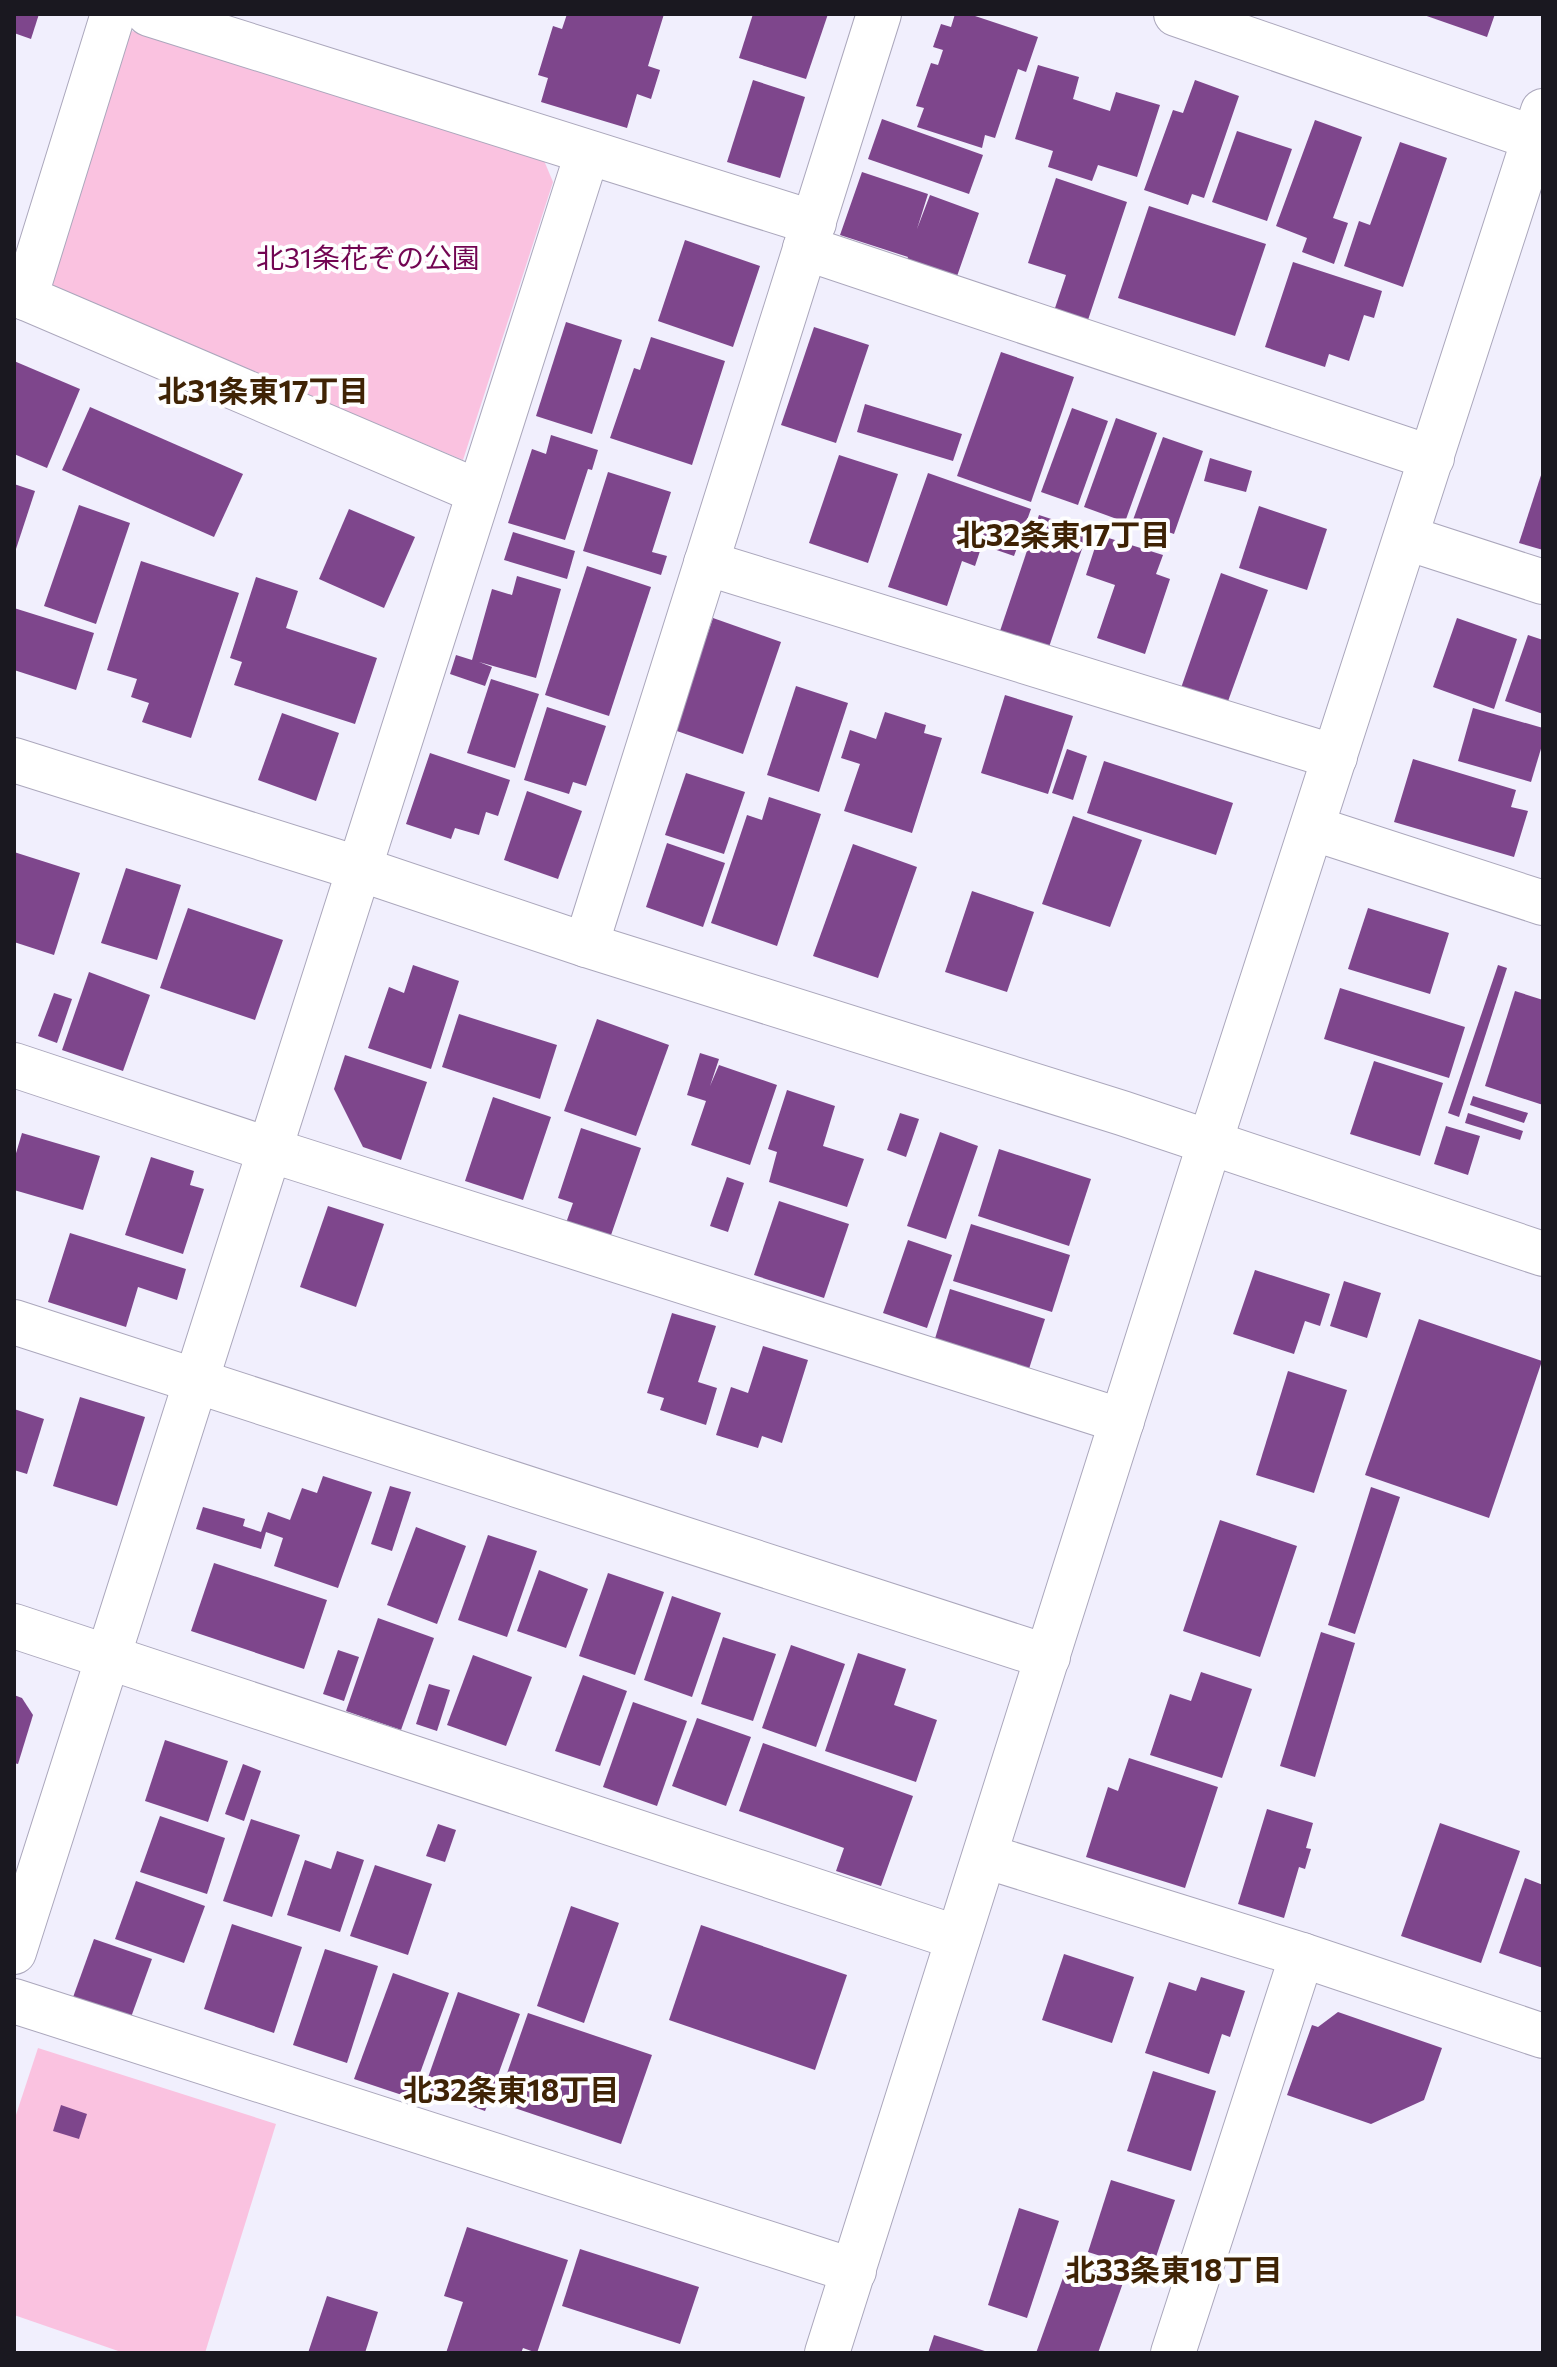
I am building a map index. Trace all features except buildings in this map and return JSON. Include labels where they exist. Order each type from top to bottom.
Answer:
[{"type":"street","points":[[113,14],[19,296],[479,492]]},
{"type":"street","points":[[149,14],[587,154],[1432,458]]},
{"type":"street","points":[[586,945],[879,14]]},
{"type":"street","points":[[827,2353],[1210,1142],[1539,125],[1176,14]]},
{"type":"street","points":[[14,1952],[587,154]]},
{"type":"street","points":[[1407,538],[1543,582]]},
{"type":"street","points":[[706,563],[1335,757]]},
{"type":"street","points":[[14,760],[1210,1142],[1543,1254]]},
{"type":"street","points":[[1312,828],[1543,903]]},
{"type":"street","points":[[14,1065],[270,1150],[1122,1421]]},
{"type":"street","points":[[14,1322],[1048,1657]]},
{"type":"street","points":[[14,1626],[958,1938]]},
{"type":"street","points":[[985,1856],[1302,1955],[1543,2036]]},
{"type":"street","points":[[1173,2353],[1302,1955]]},
{"type":"street","points":[[14,2001],[854,2271]]},
{"type":"green space","name":"北31条花ぞの公園","points":[[125,29],[540,151],[553,182],[463,460],[46,285]]},
{"type":"green space","points":[[38,2048],[276,2124],[205,2353],[124,2353],[14,2315],[14,2121]]},
{"type":"district","name":"北31条東17丁目","points":[[263,389]]},
{"type":"district","name":"北32条東17丁目","points":[[1063,533]]},
{"type":"district","name":"北32条東18丁目","points":[[511,2088]]},
{"type":"district","name":"北33条東18丁目","points":[[1174,2268]]}]
